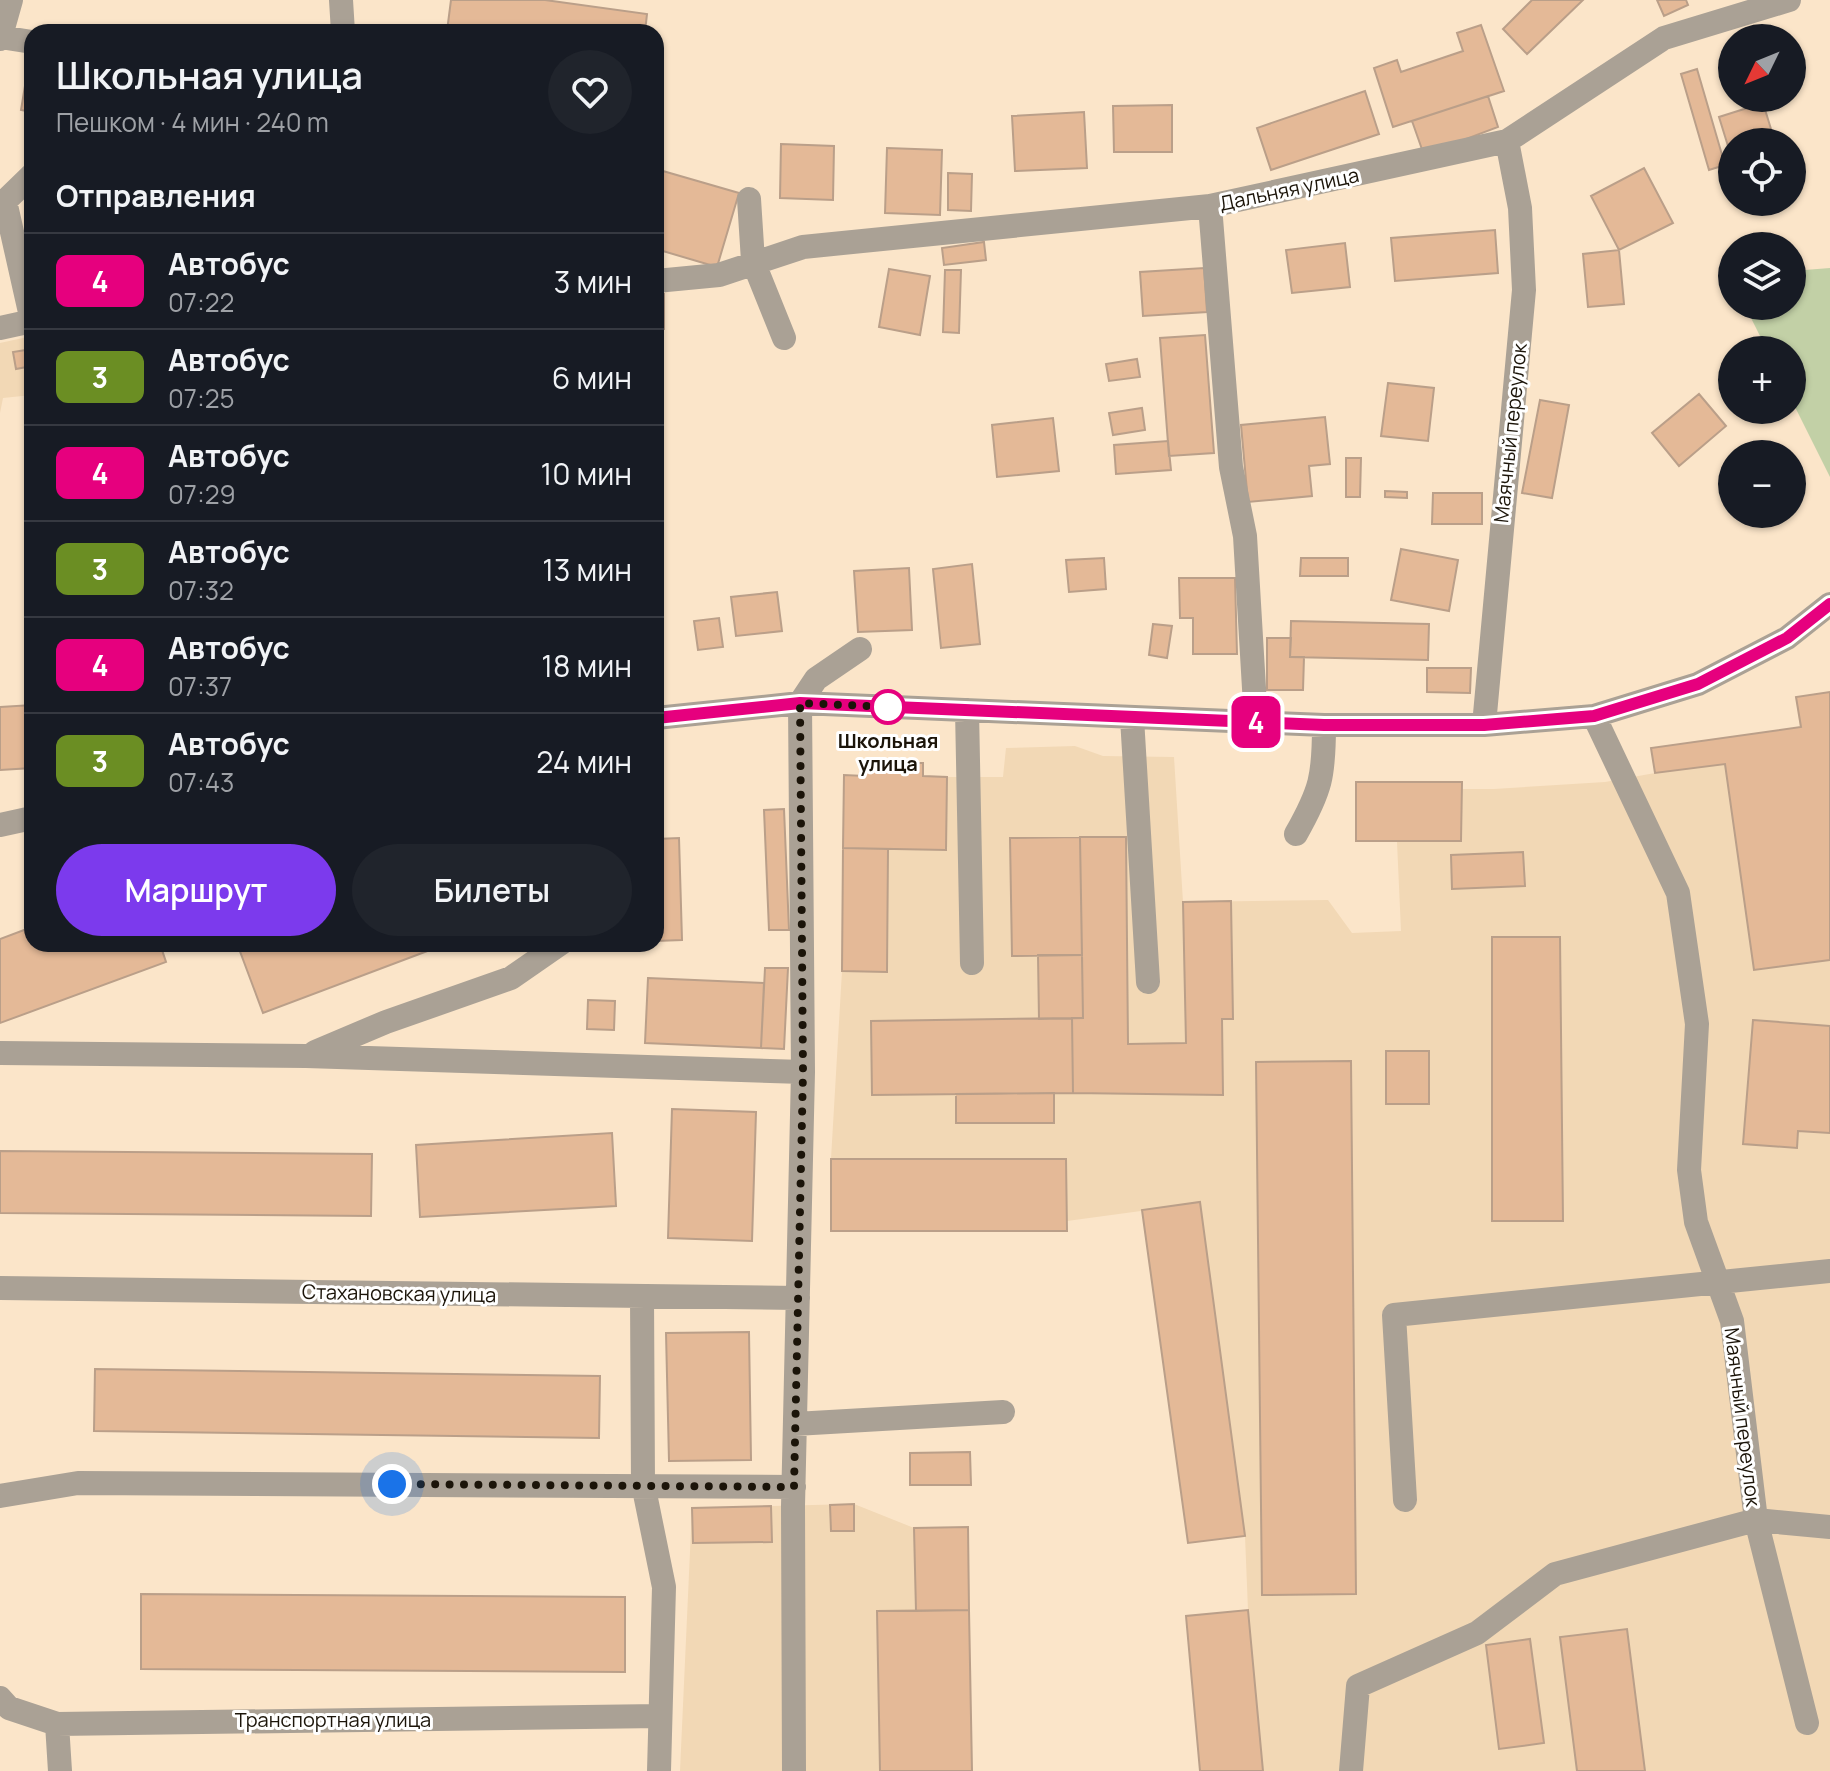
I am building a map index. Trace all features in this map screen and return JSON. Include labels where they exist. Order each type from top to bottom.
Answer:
[{"type":"street","points":[[11,0],[0,38],[24,41]]},
{"type":"street","points":[[341,0],[342,24]]},
{"type":"street","name":"Дальняя улица","points":[[664,280],[719,275],[753,261],[803,247],[1210,206],[1507,141],[1664,38],[1789,0]]},
{"type":"street","name":"Маячный переулок","points":[[1484,725],[1524,290],[1520,208],[1507,141]]},
{"type":"street","points":[[0,175],[24,285]]},
{"type":"street","points":[[5,201],[24,183]]},
{"type":"street","points":[[749,199],[753,261],[784,338]]},
{"type":"street","points":[[1210,206],[1231,467],[1245,536],[1256,722]]},
{"type":"street","points":[[0,328],[24,323]]},
{"type":"street","points":[[664,717],[800,703],[1324,725],[1484,725],[1594,716],[1698,684],[1787,638],[1830,604]]},
{"type":"street","points":[[794,1771],[794,1487],[803,1072],[800,703],[816,679],[860,649]]},
{"type":"street","points":[[967,710],[972,963]]},
{"type":"street","name":"Маячный переулок","points":[[1594,716],[1678,893],[1697,1024],[1689,1170],[1696,1222],[1732,1321],[1756,1520],[1807,1723]]},
{"type":"street","points":[[1132,718],[1148,982]]},
{"type":"street","points":[[1296,834],[1318,795],[1324,757],[1324,725]]},
{"type":"street","points":[[0,825],[24,820]]},
{"type":"street","points":[[306,1056],[386,1022],[511,978],[548,952]]},
{"type":"street","points":[[0,1053],[306,1056],[803,1072]]},
{"type":"street","points":[[1405,1500],[1394,1315],[1830,1271]]},
{"type":"street","name":"Стахановская улица","points":[[0,1288],[798,1298]]},
{"type":"street","points":[[642,1296],[643,1484],[664,1587],[659,1771]]},
{"type":"street","points":[[795,1424],[1003,1412]]},
{"type":"street","points":[[0,1496],[78,1483],[794,1487]]},
{"type":"street","points":[[1351,1771],[1358,1686],[1477,1633],[1555,1574],[1756,1520],[1830,1527]]},
{"type":"street","name":"Транспортная улица","points":[[4,1703],[57,1724],[660,1716]]},
{"type":"street","points":[[57,1724],[60,1771]]},
{"type":"shaded area","points":[[24,338],[24,396],[3,398],[0,413],[0,343]]},
{"type":"shaded area","points":[[1830,692],[1830,1771],[1200,1771],[1186,1616],[1248,1610],[1245,1536],[1200,1203],[1067,1221],[1066,1159],[831,1159],[842,971],[843,848],[945,850],[947,777],[1003,777],[1006,748],[1075,746],[1103,756],[1174,757],[1183,902],[1328,900],[1352,933],[1401,931],[1397,842],[1356,841],[1356,782],[1462,782],[1462,789],[1494,789],[1605,782],[1655,773],[1651,748],[1800,727],[1796,697]]},
{"type":"shaded area","points":[[854,1504],[914,1528],[916,1611],[880,1771],[680,1771],[692,1508]]},
{"type":"green space","points":[[1830,268],[1830,477],[1804,424],[1806,424],[1806,336],[1760,336],[1752,320],[1806,320],[1806,270]]},
{"type":"building","points":[[451,0],[545,0],[647,14],[646,24],[448,24]]},
{"type":"building","points":[[1532,0],[1583,0],[1527,54],[1503,29]]},
{"type":"building","points":[[1657,0],[1686,0],[1688,5],[1664,16]]},
{"type":"building","points":[[1481,25],[1504,91],[1393,127],[1374,68],[1397,60],[1401,72],[1463,51],[1457,33]]},
{"type":"building","points":[[1697,69],[1718,141],[1718,167],[1709,170],[1681,74]]},
{"type":"building","points":[[1365,91],[1379,134],[1271,170],[1257,128]]},
{"type":"building","points":[[1488,96],[1498,127],[1424,155],[1412,121]]},
{"type":"building","points":[[1172,105],[1172,152],[1114,152],[1113,106]]},
{"type":"building","points":[[1084,112],[1087,168],[1015,171],[1012,116]]},
{"type":"building","points":[[1735,112],[1766,112],[1771,128],[1722,128],[1719,117]]},
{"type":"building","points":[[781,144],[834,146],[833,200],[780,198]]},
{"type":"building","points":[[887,148],[942,150],[940,215],[885,213]]},
{"type":"building","points":[[1644,168],[1673,223],[1619,250],[1591,196]]},
{"type":"building","points":[[664,171],[739,193],[717,267],[664,251]]},
{"type":"building","points":[[948,173],[972,174],[971,211],[948,210]]},
{"type":"building","points":[[1495,230],[1498,273],[1395,281],[1391,238]]},
{"type":"building","points":[[984,242],[986,260],[944,265],[942,248]]},
{"type":"building","points":[[1345,243],[1350,287],[1292,293],[1286,250]]},
{"type":"building","points":[[1619,250],[1624,304],[1588,307],[1583,254]]},
{"type":"building","points":[[1204,268],[1207,312],[1143,316],[1140,272]]},
{"type":"building","points":[[889,269],[930,276],[920,335],[879,327]]},
{"type":"building","points":[[945,270],[961,270],[959,333],[943,332]]},
{"type":"building","points":[[1205,335],[1214,453],[1169,456],[1160,338]]},
{"type":"building","points":[[24,350],[24,368],[16,369],[13,352]]},
{"type":"building","points":[[1137,359],[1140,377],[1109,381],[1106,364]]},
{"type":"building","points":[[1388,383],[1434,388],[1428,441],[1381,436]]},
{"type":"building","points":[[1699,394],[1718,417],[1718,424],[1726,426],[1679,466],[1652,433]]},
{"type":"building","points":[[1540,400],[1569,405],[1552,498],[1522,493]]},
{"type":"building","points":[[1142,408],[1145,430],[1113,435],[1109,413]]},
{"type":"building","points":[[1325,417],[1330,464],[1309,466],[1312,496],[1248,502],[1241,425]]},
{"type":"building","points":[[1053,418],[1059,471],[997,477],[992,425]]},
{"type":"building","points":[[1168,441],[1171,470],[1116,474],[1114,445]]},
{"type":"building","points":[[1346,458],[1361,458],[1360,497],[1346,497]]},
{"type":"building","points":[[1385,491],[1407,492],[1407,498],[1385,497]]},
{"type":"building","points":[[1433,493],[1482,493],[1482,524],[1432,524]]},
{"type":"building","points":[[1401,549],[1458,560],[1449,611],[1391,600]]},
{"type":"building","points":[[1104,558],[1106,589],[1069,592],[1066,560]]},
{"type":"building","points":[[1301,558],[1348,558],[1348,576],[1300,576]]},
{"type":"building","points":[[972,564],[980,644],[941,648],[933,569]]},
{"type":"building","points":[[909,568],[912,630],[858,632],[854,571]]},
{"type":"building","points":[[1179,578],[1235,578],[1237,654],[1193,654],[1193,618],[1180,618]]},
{"type":"building","points":[[777,592],[782,631],[736,636],[731,597]]},
{"type":"building","points":[[719,618],[723,647],[698,650],[694,621]]},
{"type":"building","points":[[1291,621],[1429,624],[1428,660],[1290,657]]},
{"type":"building","points":[[1153,624],[1172,626],[1167,658],[1149,655]]},
{"type":"building","points":[[1267,638],[1291,638],[1290,657],[1304,657],[1303,690],[1267,690]]},
{"type":"building","points":[[1427,668],[1471,668],[1470,693],[1427,692]]},
{"type":"building","points":[[1830,692],[1830,960],[1754,970],[1725,764],[1655,773],[1651,748],[1801,727],[1796,697]]},
{"type":"building","points":[[24,706],[24,768],[0,770],[0,707]]},
{"type":"building","points":[[864,763],[923,763],[923,776],[947,777],[946,850],[843,848],[844,775],[865,776]]},
{"type":"building","points":[[1356,782],[1462,782],[1461,841],[1356,841]]},
{"type":"building","points":[[784,809],[789,930],[769,930],[764,810]]},
{"type":"building","points":[[1080,837],[1082,955],[1012,956],[1010,838]]},
{"type":"building","points":[[1080,837],[1126,837],[1128,1044],[1186,1043],[1183,902],[1231,901],[1233,1019],[1222,1019],[1223,1095],[1073,1093],[1072,1018],[1083,1018]]},
{"type":"building","points":[[679,838],[682,940],[664,941],[664,839]]},
{"type":"building","points":[[843,848],[888,849],[887,972],[842,971]]},
{"type":"building","points":[[1523,852],[1525,886],[1452,889],[1451,855]]},
{"type":"building","points":[[24,930],[24,952],[163,952],[166,962],[0,1023],[0,939]]},
{"type":"building","points":[[1492,937],[1560,937],[1563,1221],[1492,1221]]},
{"type":"building","points":[[240,952],[425,952],[263,1013]]},
{"type":"building","points":[[1038,955],[1082,955],[1083,1018],[1039,1019]]},
{"type":"building","points":[[765,968],[788,968],[784,1049],[761,1048]]},
{"type":"building","points":[[648,978],[764,983],[761,1048],[645,1043]]},
{"type":"building","points":[[588,1000],[615,1001],[614,1030],[587,1029]]},
{"type":"building","points":[[1072,1018],[1073,1093],[872,1095],[871,1021]]},
{"type":"building","points":[[1753,1020],[1830,1026],[1830,1133],[1798,1131],[1797,1148],[1743,1144]]},
{"type":"building","points":[[1386,1051],[1429,1051],[1429,1104],[1386,1104]]},
{"type":"building","points":[[1351,1061],[1356,1594],[1262,1595],[1256,1062]]},
{"type":"building","points":[[1054,1093],[1054,1123],[956,1123],[956,1094]]},
{"type":"building","points":[[672,1109],[756,1112],[752,1241],[668,1238]]},
{"type":"building","points":[[612,1133],[616,1206],[420,1217],[416,1145]]},
{"type":"building","points":[[0,1151],[372,1154],[371,1216],[0,1213]]},
{"type":"building","points":[[831,1159],[1066,1159],[1067,1231],[831,1231]]},
{"type":"building","points":[[1200,1202],[1245,1536],[1188,1543],[1142,1210]]},
{"type":"building","points":[[749,1332],[751,1460],[669,1461],[666,1333]]},
{"type":"building","points":[[95,1369],[600,1376],[599,1438],[94,1431]]},
{"type":"building","points":[[970,1452],[971,1485],[910,1485],[910,1453]]},
{"type":"building","points":[[854,1504],[854,1531],[831,1531],[830,1505]]},
{"type":"building","points":[[771,1506],[772,1542],[693,1543],[692,1508]]},
{"type":"building","points":[[968,1527],[969,1610],[916,1611],[914,1528]]},
{"type":"building","points":[[141,1594],[625,1597],[625,1672],[141,1669]]},
{"type":"building","points":[[969,1610],[972,1771],[880,1771],[877,1611]]},
{"type":"building","points":[[1248,1610],[1263,1771],[1200,1771],[1186,1616]]},
{"type":"building","points":[[1627,1629],[1645,1771],[1577,1771],[1560,1637]]},
{"type":"building","points":[[1530,1639],[1544,1743],[1499,1749],[1486,1645]]},
{"type":"bus line","name":"4","points":[[664,717],[800,703],[1324,725],[1484,725],[1594,716],[1698,684],[1787,638],[1830,604]]},
{"type":"place","name":"Школьная улица","points":[[888,707]]},
{"type":"route","points":[[392,1484],[794,1487],[803,1072],[800,703],[888,707]]}]
